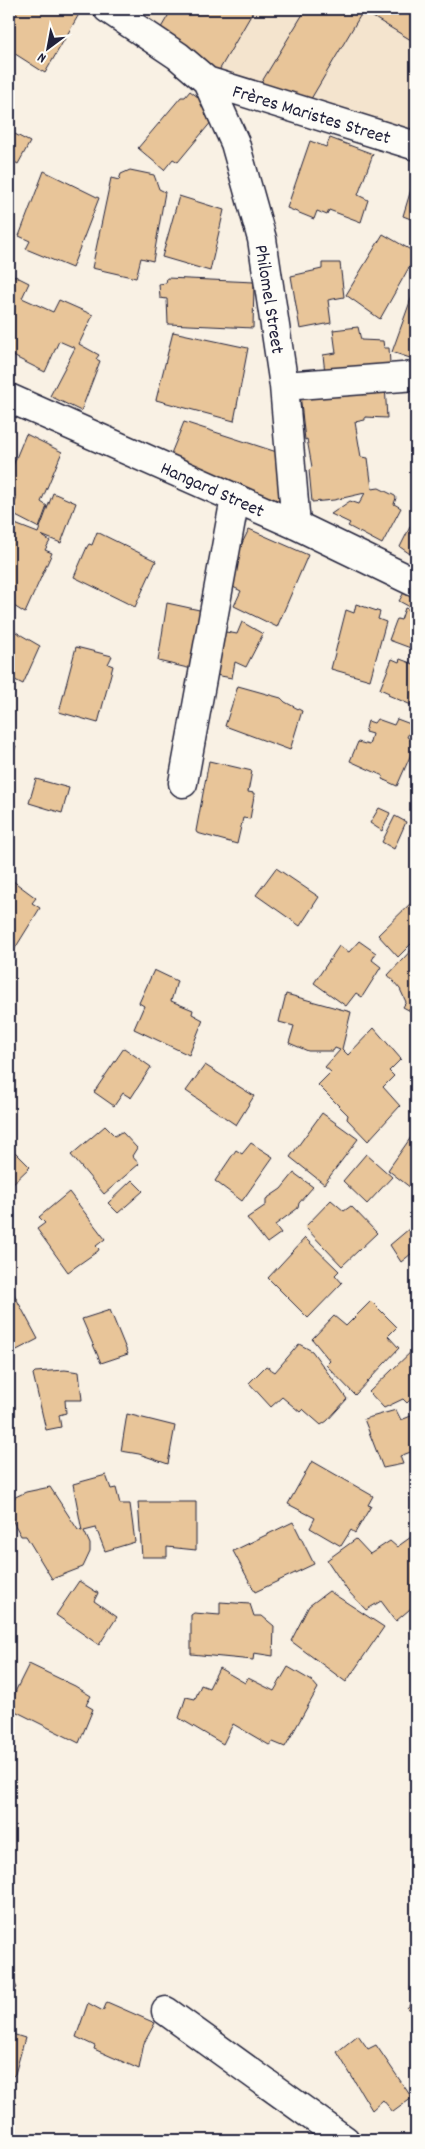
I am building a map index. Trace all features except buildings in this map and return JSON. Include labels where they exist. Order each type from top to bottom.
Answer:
[{"type":"street","points":[[108,9],[178,56],[207,81]]},
{"type":"street","name":"Frères Maristes Street","points":[[207,81],[416,146]]},
{"type":"street","name":"Philomel Street","points":[[207,81],[235,143],[262,240],[284,386],[296,525]]},
{"type":"street","points":[[284,386],[416,376]]},
{"type":"street","name":"Hangard Street","points":[[9,398],[296,525],[416,583]]},
{"type":"street","points":[[184,783],[235,498]]},
{"type":"street","points":[[166,2011],[345,2140]]},
{"type":"shaded area","points":[[118,9],[416,9],[416,146],[207,81]]}]
